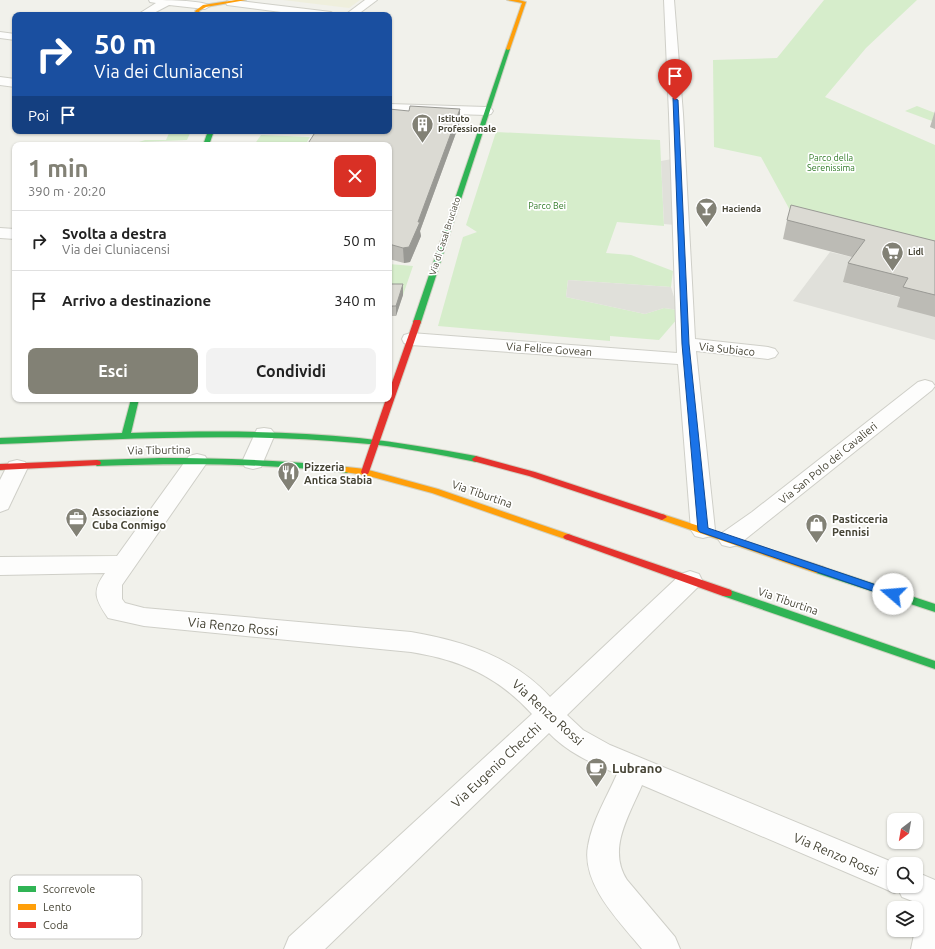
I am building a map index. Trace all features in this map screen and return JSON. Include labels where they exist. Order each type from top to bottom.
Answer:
[{"type":"main road","points":[[202,10],[244,0]]},
{"type":"main road","points":[[509,0],[524,1]]},
{"type":"main road","name":"Via di Casal Bruciato","points":[[392,394],[524,1]]},
{"type":"main road","points":[[126,436],[134,402]]},
{"type":"main road","name":"Via di Casal Bruciato","points":[[365,472],[389,402]]},
{"type":"main road","name":"Via Tiburtina","points":[[0,441],[126,436],[264,434],[325,436],[428,448],[497,464],[703,530],[935,608]]},
{"type":"main road","name":"Via Tiburtina","points":[[9,467],[154,461],[197,461],[253,462],[365,472],[435,491],[935,665]]},
{"type":"street","points":[[154,0],[202,10]]},
{"type":"street","points":[[669,0],[676,114],[686,351],[703,530]]},
{"type":"street","points":[[148,12],[167,2]]},
{"type":"street","points":[[356,12],[378,2]]},
{"type":"street","points":[[370,12],[378,2]]},
{"type":"street","points":[[231,3],[307,12]]},
{"type":"street","points":[[0,35],[12,37]]},
{"type":"street","points":[[0,81],[12,83]]},
{"type":"street","points":[[392,108],[486,111]]},
{"type":"street","points":[[0,233],[12,234]]},
{"type":"street","points":[[0,248],[12,248]]},
{"type":"street","name":"Via Felice Govean","points":[[411,338],[686,351]]},
{"type":"street","name":"Via Subiaco","points":[[686,351],[768,353]]},
{"type":"street","name":"Via San Polo dei Cavalieri","points":[[730,539],[760,517],[925,386]]},
{"type":"street","points":[[253,462],[264,434]]},
{"type":"street","name":"Via Renzo Rossi","points":[[197,461],[110,584],[109,600],[117,611],[144,617],[433,645],[475,659],[506,674],[526,690],[574,739],[587,747],[634,769],[887,875]]},
{"type":"street","points":[[0,504],[9,467]]},
{"type":"street","points":[[0,566],[124,564]]},
{"type":"street","name":"Via Eugenio Checchi","points":[[301,949],[690,580]]},
{"type":"street","points":[[634,769],[605,835],[602,854],[603,865],[610,883],[663,949]]},
{"type":"street","points":[[923,890],[935,895]]},
{"type":"street","points":[[928,949],[935,906]]},
{"type":"shaded area","points":[[283,0],[360,0],[349,8]]},
{"type":"shaded area","points":[[672,159],[675,225],[664,224],[661,161]]},
{"type":"shaded area","points":[[830,252],[860,259],[846,283],[902,298],[935,316],[935,340],[793,301]]},
{"type":"shaded area","points":[[568,280],[671,287],[678,310],[664,308],[645,314],[566,297]]},
{"type":"green space","name":"Parco della Serenissima","points":[[824,0],[917,0],[866,48],[825,97],[935,145],[935,246],[792,214],[761,157],[714,147],[713,60],[777,58]]},
{"type":"green space","points":[[917,106],[935,113],[935,120],[932,121],[905,111]]},
{"type":"green space","name":"Parco Bei","points":[[496,132],[660,140],[664,226],[617,222],[606,253],[631,255],[673,271],[671,287],[568,280],[566,297],[645,314],[664,308],[678,310],[678,318],[659,340],[610,336],[610,341],[438,326],[463,237],[477,232],[466,225]]},
{"type":"green space","points":[[169,134],[190,134],[187,140],[139,142],[145,140],[166,140]]},
{"type":"green space","points":[[261,135],[310,137],[307,142],[256,142]]},
{"type":"green space","points":[[392,264],[413,266],[403,295],[392,294]]},
{"type":"building","points":[[410,106],[460,109],[418,222],[420,222],[409,247],[403,248],[392,245],[392,142],[309,142],[314,134],[392,134],[392,109],[409,111]]},
{"type":"building","points":[[791,205],[935,241],[935,295],[903,287],[908,278],[848,263],[865,240],[787,220]]},
{"type":"building","points":[[392,284],[403,284],[396,306],[392,306]]},
{"type":"traffic: fast","points":[[417,322],[508,49]]},
{"type":"traffic: fast","points":[[207,142],[210,134]]},
{"type":"traffic: fast","points":[[126,435],[134,402]]},
{"type":"traffic: fast","points":[[0,441],[119,436],[239,434],[298,436],[358,440],[417,448],[476,459]]},
{"type":"traffic: fast","points":[[97,463],[222,461],[316,466],[347,470]]},
{"type":"traffic: fast","points":[[820,570],[935,608]]},
{"type":"traffic: fast","points":[[727,593],[935,665]]},
{"type":"traffic: slow","points":[[198,12],[197,11],[205,6],[244,0]]},
{"type":"traffic: slow","points":[[508,49],[524,2],[509,0]]},
{"type":"traffic: slow","points":[[347,470],[365,472],[435,491],[568,537]]},
{"type":"traffic: slow","points":[[662,517],[820,570]]},
{"type":"traffic: jam","points":[[392,394],[417,322]]},
{"type":"traffic: jam","points":[[365,472],[389,402]]},
{"type":"traffic: jam","points":[[476,459],[532,474],[662,517]]},
{"type":"traffic: jam","points":[[0,467],[97,463]]},
{"type":"traffic: jam","points":[[568,537],[727,593]]},
{"type":"place","name":"Istituto Professionale","points":[[423,144]]},
{"type":"place","name":"Hacienda","points":[[707,228]]},
{"type":"place","name":"Lidl","points":[[893,272]]},
{"type":"place","name":"Pizzeria Antica Stabia","points":[[288,492]]},
{"type":"place","name":"Associazione Cuba Conmigo","points":[[76,538]]},
{"type":"place","name":"Pasticceria Pennisi","points":[[817,544]]},
{"type":"place","name":"Lubrano","points":[[596,788]]},
{"type":"route","points":[[675,100],[686,344],[703,530],[893,594]]}]
